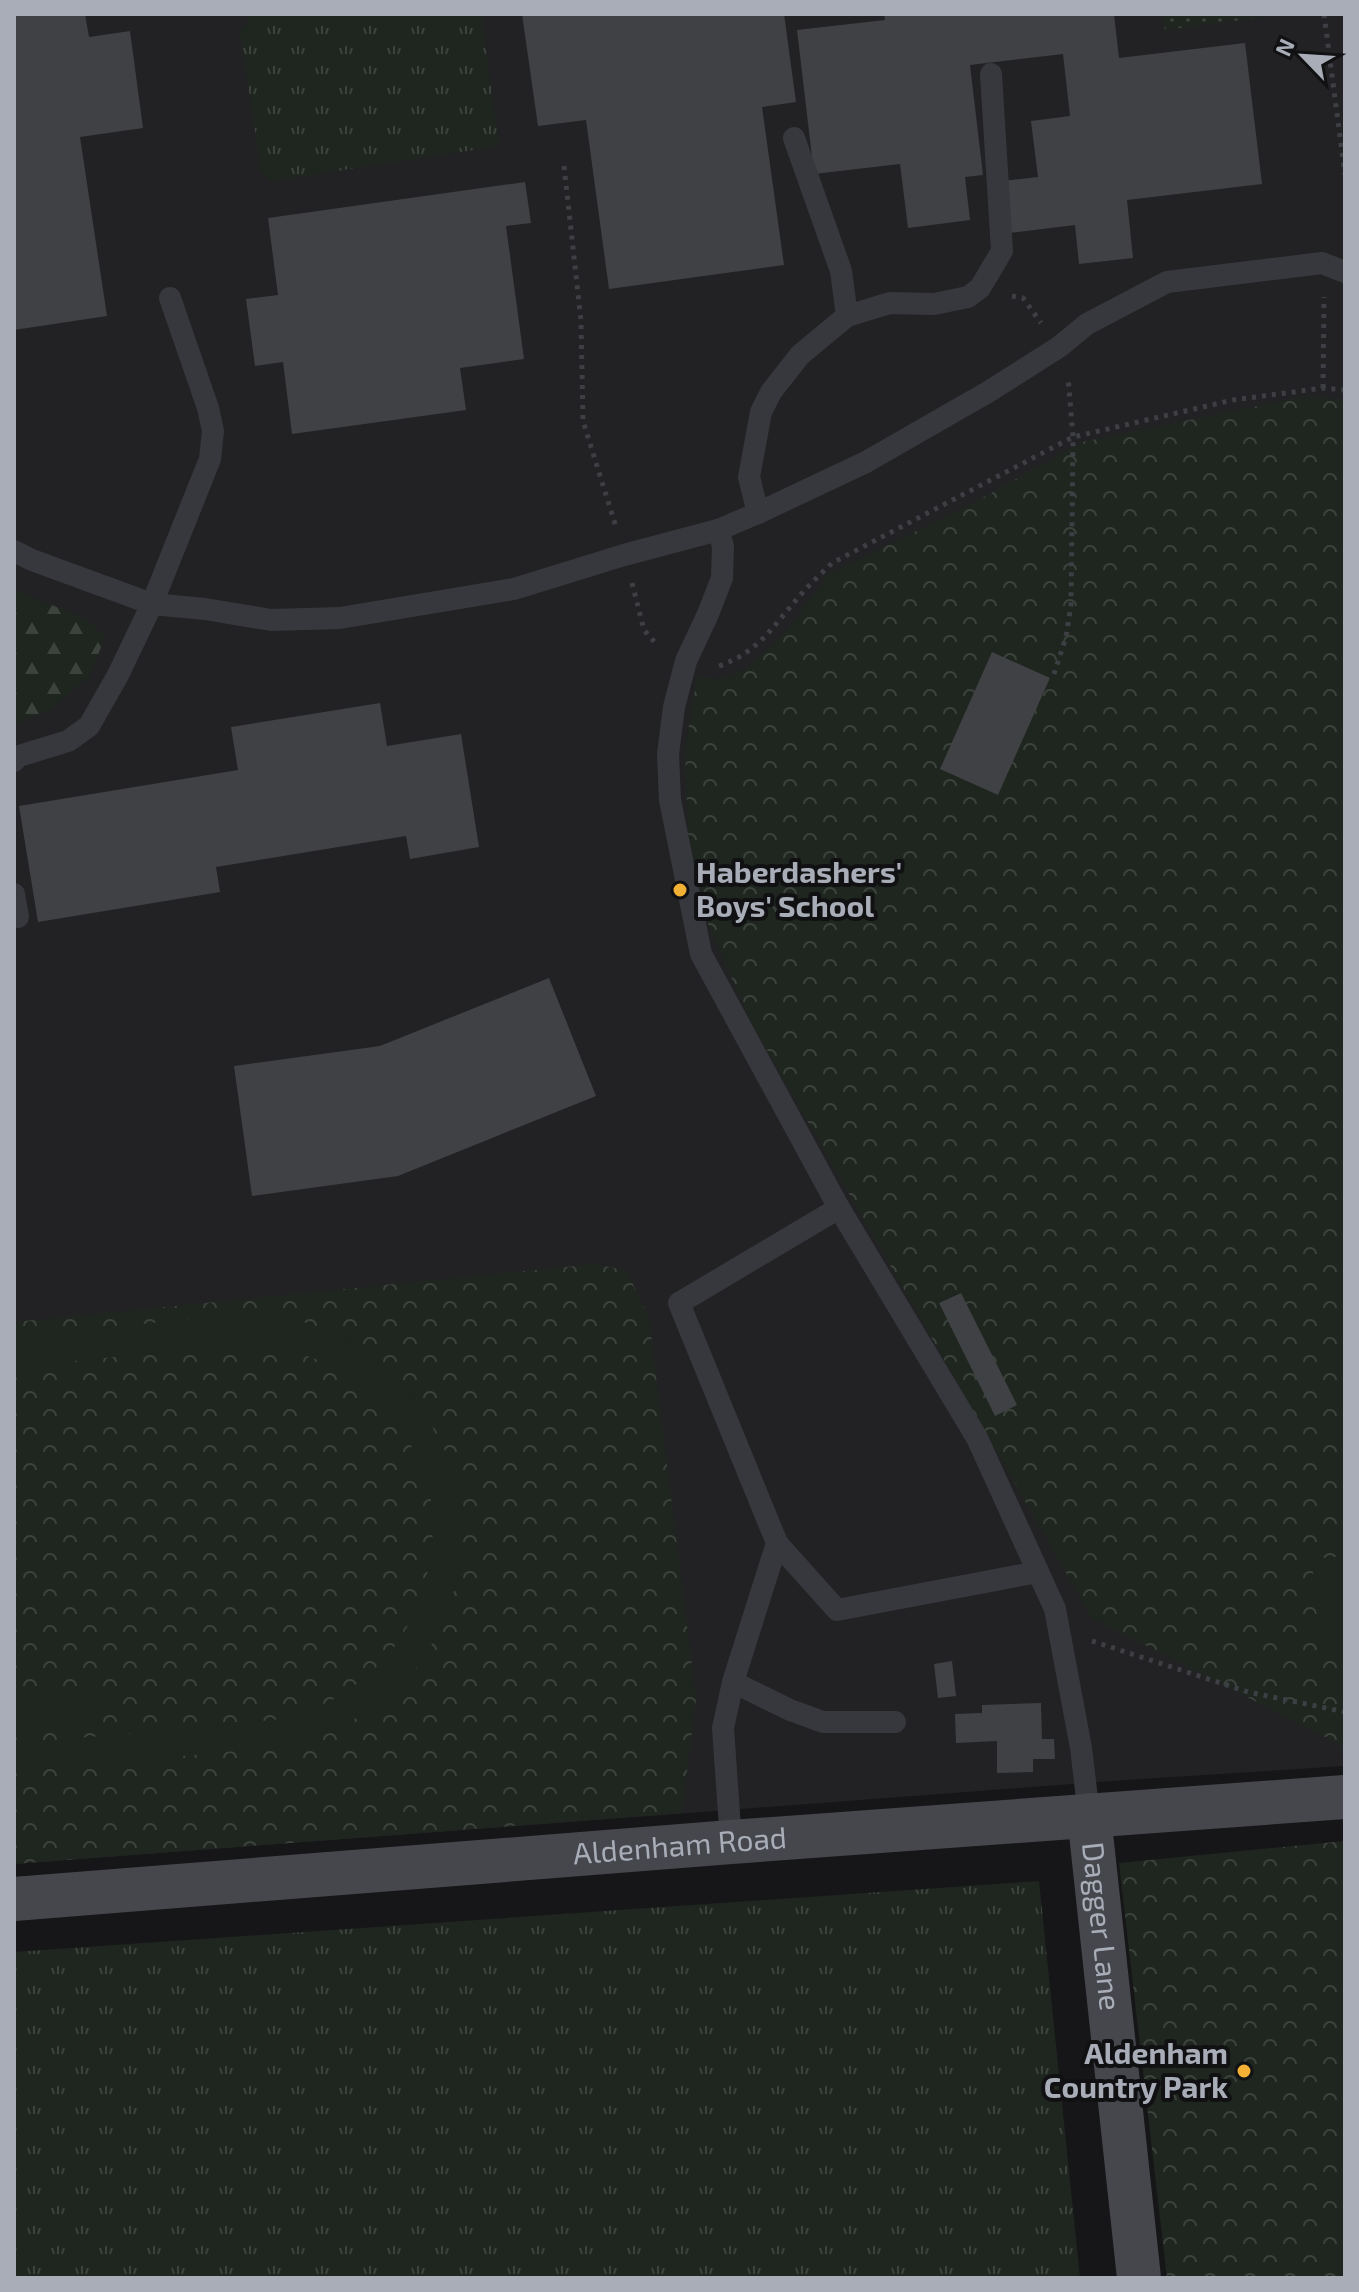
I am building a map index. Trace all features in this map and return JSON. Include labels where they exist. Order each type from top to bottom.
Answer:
[{"type":"street","name":"Aldenham Road","points":[[14,1899],[1345,1797]]},
{"type":"street","name":"Dagger Lane","points":[[1089,1815],[1139,2278]]},
{"type":"lane","points":[[758,513],[749,477],[761,412],[771,392],[800,355],[847,316],[890,303],[934,304],[968,297],[980,288],[1002,251],[991,74]]},
{"type":"lane","points":[[794,138],[841,271],[847,316]]},
{"type":"lane","points":[[14,551],[152,604],[271,620],[340,618],[514,589],[718,530],[758,513],[866,462],[988,392],[1059,347],[1087,324],[1167,282],[1322,263],[1345,272]]},
{"type":"lane","points":[[14,761],[19,756],[68,741],[89,726],[152,604],[210,459],[213,431],[208,408],[170,298]]},
{"type":"lane","points":[[718,530],[723,546],[722,578],[686,661],[674,707],[668,754],[670,800],[701,954],[839,1208],[977,1438],[1055,1609],[1081,1748],[1089,1815]]},
{"type":"lane","points":[[14,894],[18,917]]},
{"type":"lane","points":[[839,1208],[679,1303],[777,1543],[837,1610],[1038,1572]]},
{"type":"lane","points":[[731,1842],[723,1728],[733,1682],[777,1543]]},
{"type":"lane","points":[[733,1682],[790,1710],[823,1722],[895,1722]]},
{"type":"path","points":[[1324,14],[1345,175]]},
{"type":"path","points":[[1336,103],[1345,101]]},
{"type":"path","points":[[1322,263],[1325,316],[1323,388]]},
{"type":"path","points":[[980,288],[1023,298],[1059,347],[1067,366],[1073,437],[1071,605],[1066,637],[1054,674]]},
{"type":"path","points":[[1059,1630],[1248,1692],[1345,1712]]},
{"type":"shaded area","name":"Haberdashers' Boys' School","points":[[14,14],[1345,14],[1345,1766],[14,1864]]},
{"type":"green space","points":[[252,14],[481,14],[499,146],[272,181],[261,171],[240,31]]},
{"type":"green space","points":[[1163,14],[1278,14],[1278,15],[1165,30]]},
{"type":"green space","points":[[1306,396],[1345,400],[1345,1747],[1092,1618],[752,1024],[706,919],[688,833],[685,750],[697,677],[722,679],[748,667],[785,633],[829,574],[975,502],[1082,442]]},
{"type":"green space","points":[[14,590],[87,619],[105,637],[90,675],[52,709],[14,724]]},
{"type":"green space","points":[[596,1264],[627,1271],[649,1319],[696,1699],[682,1813],[14,1864],[14,1322]]},
{"type":"green space","points":[[251,1313],[291,1318],[337,1333],[390,1370],[424,1412],[453,1466],[464,1518],[461,1567],[446,1618],[423,1660],[384,1702],[330,1733],[278,1747],[14,1772],[14,1744],[274,1720],[309,1711],[336,1698],[369,1674],[388,1655],[406,1629],[423,1590],[432,1547],[432,1505],[428,1485],[422,1467],[402,1431],[374,1398],[341,1372],[304,1355],[240,1346],[14,1367],[14,1337]]},
{"type":"green space","points":[[1345,1556],[1345,1651],[1320,1653],[1312,1559]]},
{"type":"green space","points":[[96,1688],[99,1725],[14,1733],[14,1696]]},
{"type":"green space","name":"Aldenham Country Park","points":[[1345,1841],[1345,2278],[1167,2278],[1119,1863]]},
{"type":"green space","points":[[1039,1881],[1080,2278],[14,2278],[14,1952]]},
{"type":"building","points":[[14,14],[85,14],[89,37],[130,31],[143,128],[80,137],[107,316],[14,330]]},
{"type":"building","points":[[522,14],[784,14],[796,102],[762,107],[784,265],[609,289],[586,120],[538,126]]},
{"type":"building","points":[[884,14],[1114,14],[1119,58],[1245,43],[1262,184],[1127,200],[1133,258],[1079,264],[1075,225],[1009,233],[1003,181],[1038,177],[1031,121],[1070,116],[1063,54],[970,65],[983,175],[965,177],[970,220],[908,228],[900,164],[814,174],[797,30],[885,20]]},
{"type":"building","points":[[525,182],[531,223],[506,226],[524,359],[460,368],[466,410],[292,434],[283,362],[255,366],[246,299],[278,295],[268,218]]},
{"type":"building","points":[[992,652],[1050,678],[998,795],[940,769]]},
{"type":"building","points":[[380,703],[387,746],[461,734],[479,847],[410,859],[406,836],[216,867],[220,892],[38,922],[19,806],[238,770],[231,727]]},
{"type":"building","points":[[549,978],[596,1096],[398,1176],[252,1196],[234,1066],[380,1046]]},
{"type":"building","points":[[961,1293],[1017,1405],[995,1416],[939,1303]]},
{"type":"building","points":[[952,1661],[956,1696],[938,1698],[934,1664]]},
{"type":"building","points":[[1041,1703],[1042,1739],[1054,1739],[1055,1759],[1033,1759],[1033,1772],[997,1773],[997,1741],[956,1743],[955,1714],[982,1713],[982,1705]]},
{"type":"place","name":"Haberdashers' Boys' School","points":[[680,890]]},
{"type":"place","name":"Aldenham Country Park","points":[[1244,2071]]}]
